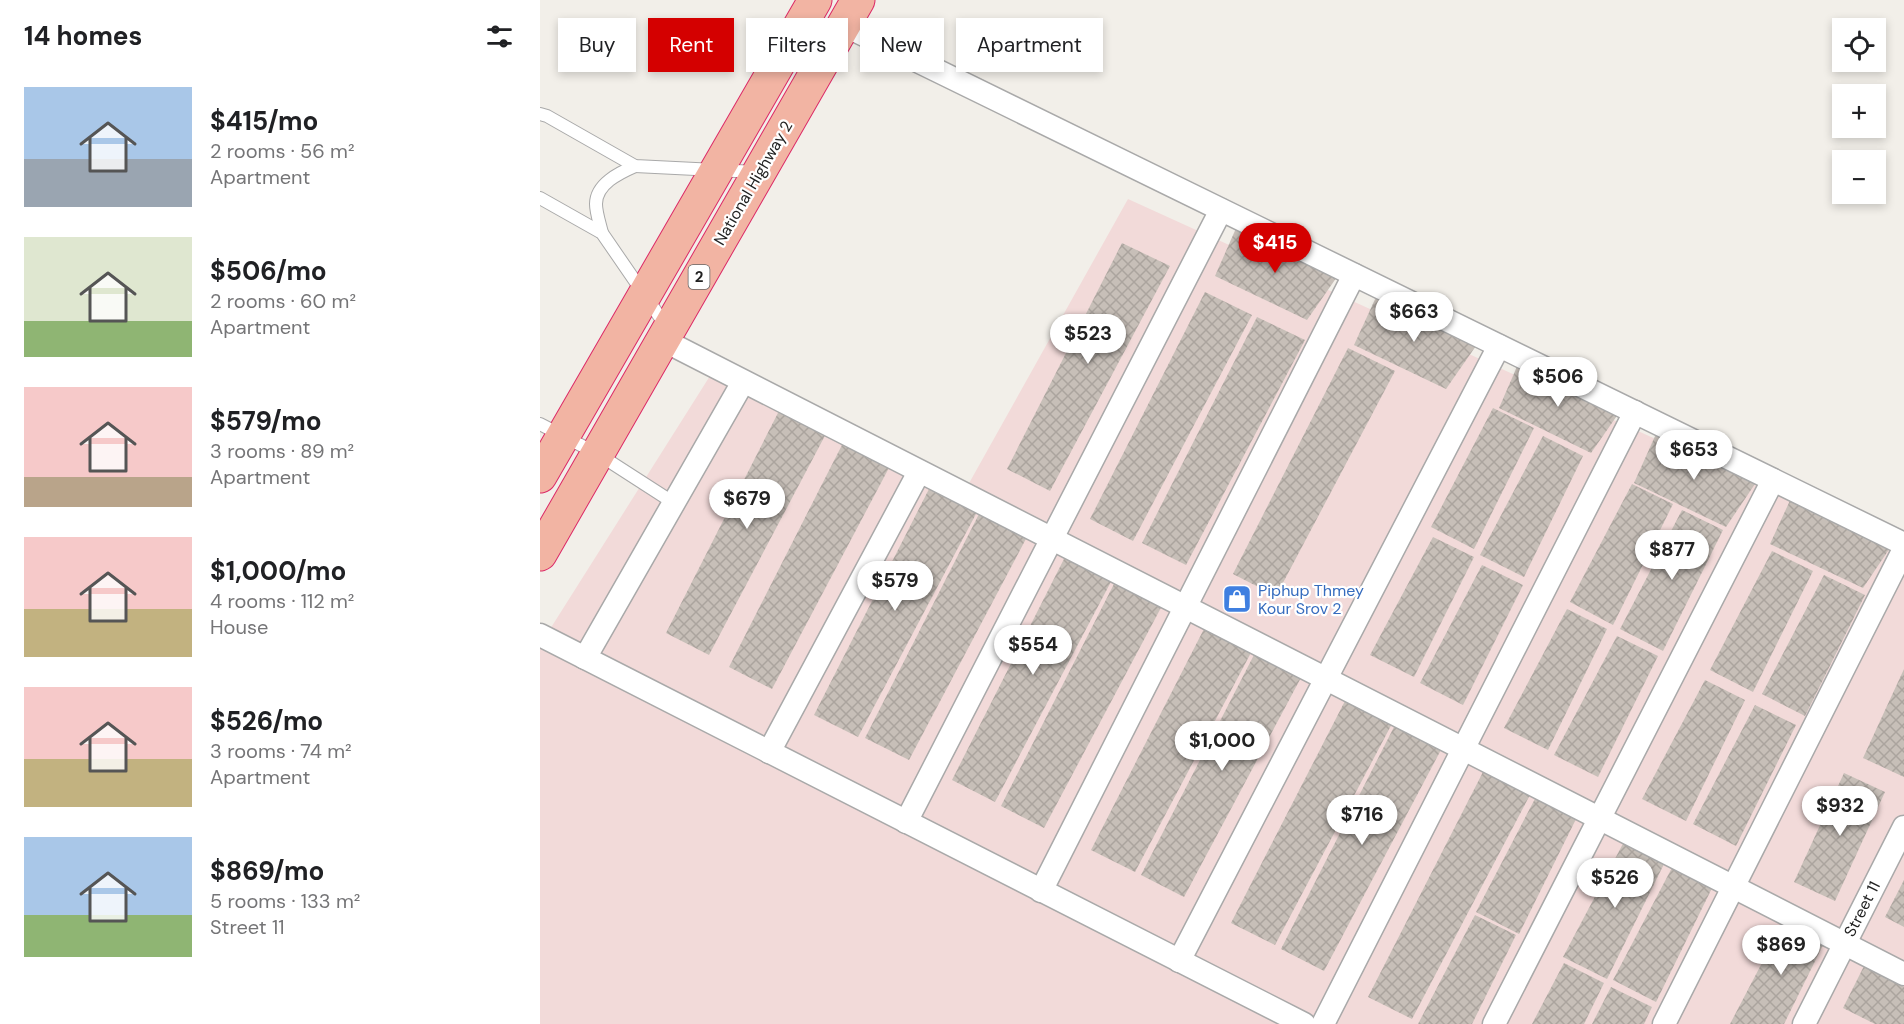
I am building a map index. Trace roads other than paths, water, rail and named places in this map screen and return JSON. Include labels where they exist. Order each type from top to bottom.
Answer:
[{"type":"highway","name":"2","points":[[540,476],[551,430],[644,295],[815,0]]},
{"type":"highway","name":"National Highway 2","points":[[540,554],[851,12]]},
{"type":"street","points":[[851,12],[1221,210],[1904,544]]},
{"type":"street","points":[[906,822],[1221,210]]},
{"type":"street","points":[[1041,891],[1354,275]]},
{"type":"street","points":[[666,335],[743,382],[1904,974]]},
{"type":"street","points":[[1179,961],[1498,346]]},
{"type":"street","points":[[585,658],[743,382]]},
{"type":"street","points":[[1323,1024],[1635,412]]},
{"type":"street","points":[[769,752],[919,472]]},
{"type":"street","points":[[1494,1024],[1773,480]]},
{"type":"street","points":[[1664,1024],[1904,549]]},
{"type":"street","points":[[540,635],[1304,1024]]},
{"type":"street","name":"Street 11","points":[[1804,1024],[1904,827]]},
{"type":"lane","points":[[540,114],[635,166],[759,172]]},
{"type":"lane","points":[[635,166],[618,174],[602,187],[596,203],[602,233],[644,295],[666,335]]},
{"type":"lane","points":[[540,198],[602,233]]},
{"type":"lane","points":[[551,430],[598,454],[674,503]]},
{"type":"place","name":"Piphup Thmey Kour Srov 2","points":[[1237,599]]}]
